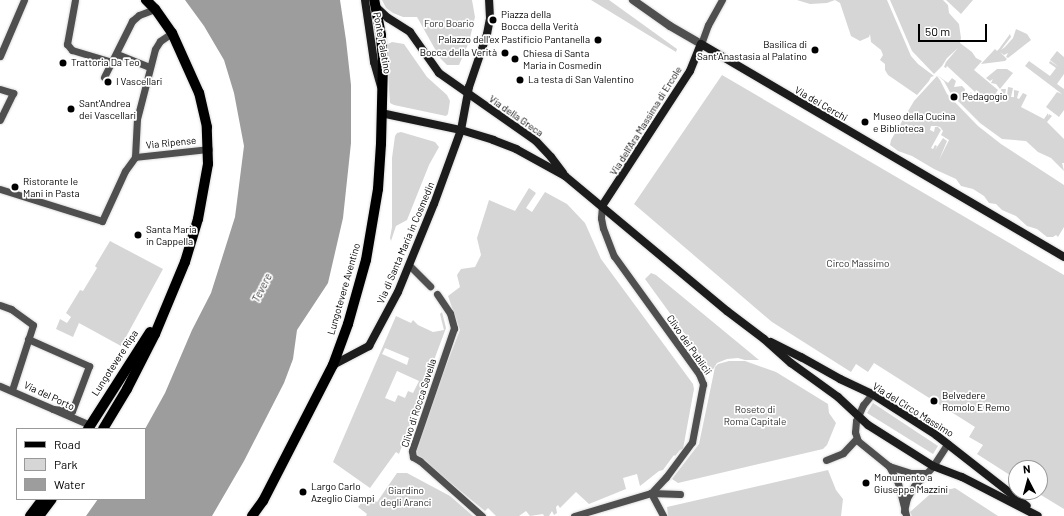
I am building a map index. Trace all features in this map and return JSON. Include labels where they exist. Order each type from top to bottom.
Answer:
[{"type":"main road","name":"Lungotevere Ripa","points":[[104,428],[127,389],[156,334],[193,240],[207,176],[209,149],[206,116],[199,93],[172,33],[153,4],[146,0]]},
{"type":"main road","name":"Ponte Palatino","points":[[365,0],[374,62],[382,89]]},
{"type":"main road","points":[[467,94],[487,34],[490,18],[489,0]]},
{"type":"main road","name":"Lungotevere Aventino","points":[[252,516],[270,487],[333,365],[348,324],[370,243],[380,169],[382,89],[381,41],[375,3]]},
{"type":"main road","name":"Via della Greca","points":[[375,3],[388,18],[410,32],[436,70],[467,94],[536,141],[551,157],[565,176]]},
{"type":"main road","name":"Via dell'Ara Massima di Ercole","points":[[602,206],[690,71],[701,44]]},
{"type":"main road","name":"Via dei Cerchi","points":[[701,44],[1064,257]]},
{"type":"main road","name":"Via di Santa Maria in Cosmedin","points":[[333,365],[369,346],[391,306],[434,204],[461,130],[467,94]]},
{"type":"main road","name":"Via della Greca","points":[[381,113],[461,130],[505,144],[565,176],[602,206]]},
{"type":"main road","name":"Via del Circo Massimo","points":[[602,206],[764,339],[791,363],[838,397],[868,425],[933,466],[966,479],[1039,516]]},
{"type":"main road","name":"Lungotevere Ripa","points":[[89,427],[162,316]]},
{"type":"main road","name":"Via del Circo Massimo","points":[[764,339],[801,356],[840,379],[872,394],[948,443],[1039,516]]},
{"type":"main road","points":[[30,516],[42,500]]},
{"type":"main road","points":[[39,516],[51,500]]},
{"type":"street","points":[[0,56],[24,0]]},
{"type":"street","points":[[75,0],[67,44],[72,50],[112,62]]},
{"type":"street","name":"Via dei Cerchi","points":[[633,0],[670,26],[701,44]]},
{"type":"street","points":[[701,44],[708,25],[722,0]]},
{"type":"street","points":[[104,77],[117,54],[132,21],[153,4]]},
{"type":"street","points":[[0,189],[102,221],[125,171],[135,157],[137,119],[157,45],[160,41],[172,33]]},
{"type":"street","points":[[117,54],[150,68]]},
{"type":"street","points":[[0,89],[13,93],[0,120]]},
{"type":"street","name":"Via Ripense","points":[[135,157],[209,149]]},
{"type":"street","name":"Clivo dei Publicii","points":[[602,206],[601,218],[603,228],[614,256],[699,374],[703,384],[692,442],[666,478],[651,493]]},
{"type":"street","points":[[409,265],[430,286]]},
{"type":"street","name":"Clivo di Rocca Savella","points":[[437,294],[450,313],[454,328],[412,451],[412,457],[420,461],[482,516]]},
{"type":"street","points":[[0,305],[11,309],[33,325],[12,390]]},
{"type":"street","points":[[28,339],[89,366],[72,411],[53,409]]},
{"type":"street","name":"Via del Porto","points":[[0,386],[12,390],[89,427]]},
{"type":"street","points":[[872,394],[858,416],[854,427],[856,439],[867,450],[889,466],[911,473],[925,473]]},
{"type":"street","points":[[826,460],[843,453],[856,439]]},
{"type":"street","points":[[905,513],[910,491],[933,466],[948,443]]},
{"type":"street","points":[[889,466],[896,477],[905,513]]},
{"type":"street","points":[[651,493],[663,516]]},
{"type":"street","points":[[574,516],[651,493],[680,494]]},
{"type":"green space","name":"Foro Boario","points":[[382,0],[472,0],[475,17],[469,42],[459,65],[447,65],[440,58],[417,17],[403,17],[393,13],[386,8]]},
{"type":"green space","points":[[591,0],[609,0],[677,49],[676,52]]},
{"type":"green space","points":[[797,0],[835,0],[827,3],[810,4]]},
{"type":"green space","points":[[835,0],[887,0],[911,56],[918,64],[934,76],[931,77],[917,95],[888,75],[885,70],[885,64],[880,60],[883,55],[881,50],[871,42],[870,34],[869,37],[860,41],[851,36],[840,3]]},
{"type":"green space","points":[[890,0],[943,0],[948,5],[949,13],[959,24],[961,38],[960,43],[972,52],[976,58],[982,61],[974,70],[998,90],[996,93],[1002,95],[1001,89],[1006,89],[1005,95],[1007,96],[1008,87],[1013,88],[1011,97],[1014,97],[1014,90],[1019,91],[1017,98],[1019,99],[1023,93],[1027,95],[1021,107],[1044,119],[1048,113],[1048,116],[1049,114],[1052,116],[1047,122],[1064,139],[1064,163],[1062,163],[1064,171],[1051,158],[1038,152],[1026,141],[1002,139],[980,123],[951,94],[944,81],[937,75],[948,83],[952,78],[956,81],[954,87],[962,86],[965,89],[964,95],[966,97],[971,92],[973,95],[970,99],[968,99],[970,101],[976,95],[979,95],[980,93],[976,90],[975,92],[947,66],[946,68],[944,67],[946,62],[958,48],[947,58],[934,74],[912,51]]},
{"type":"green space","points":[[946,0],[973,0],[961,14]]},
{"type":"green space","points":[[1016,29],[1027,34],[1031,40],[1008,58],[1006,57],[1008,53],[1004,55],[1000,52],[1007,59],[1005,61],[981,64],[995,49],[997,51],[999,49],[1010,34],[1011,37],[1001,50],[1005,47],[1013,38]]},
{"type":"green space","points":[[392,42],[404,44],[427,77],[447,95],[450,101],[448,114],[446,116],[390,103],[386,45]]},
{"type":"green space","points":[[1057,51],[1064,57],[1064,74],[1057,84],[1064,89],[1064,110],[1059,117],[1046,107],[1057,92],[1062,94],[1025,66],[1029,61],[1050,76],[1056,68],[1049,63],[1050,61],[1059,67],[1050,60]]},
{"type":"green space","points":[[997,69],[1007,69],[1013,73],[1000,89],[996,84],[991,83],[993,79],[990,81],[986,78]]},
{"type":"green space","name":"Circo Massimo","points":[[722,75],[1064,275],[1064,509],[1048,499],[1048,460],[1008,460],[1008,474],[977,454],[983,445],[969,437],[975,427],[874,363],[868,372],[856,364],[851,372],[772,322],[634,204]]},
{"type":"green space","points":[[937,76],[947,94],[978,126],[1001,144],[1064,185],[1064,227],[1058,237],[1056,235],[1053,237],[1047,237],[1037,229],[1027,226],[1016,216],[1002,210],[996,204],[989,203],[984,196],[973,189],[961,186],[956,179],[934,169],[912,156],[898,151],[890,145],[891,140],[914,101]],"holes":[[[931,126],[940,127],[943,131],[941,135],[949,140],[939,160],[947,141],[943,138],[935,150],[937,146],[935,145],[933,149],[931,148],[941,130],[938,127],[935,127],[934,132],[930,130]]]},
{"type":"green space","points":[[401,132],[435,142],[439,147],[429,165],[407,220],[396,226],[391,241],[392,158],[395,136],[397,133]]},
{"type":"green space","points":[[529,188],[536,193],[526,208],[532,212],[545,192],[567,204],[585,223],[601,259],[693,384],[694,389],[683,449],[680,450],[675,456],[674,455],[663,470],[659,471],[640,486],[637,474],[623,478],[626,489],[589,504],[576,492],[560,508],[558,505],[556,507],[557,513],[554,515],[552,511],[549,516],[544,516],[543,514],[530,516],[526,511],[519,516],[496,516],[488,508],[485,511],[415,454],[442,376],[460,330],[448,296],[460,287],[457,275],[461,269],[475,267],[481,255],[477,238],[489,200],[515,211]]},
{"type":"green space","points":[[110,241],[163,269],[121,346],[79,323],[73,337],[56,329],[60,319],[67,323],[71,317],[66,313],[80,290],[83,291],[97,268],[95,266]]},
{"type":"green space","points":[[651,273],[656,275],[759,360],[745,360],[738,358],[727,359],[717,363],[712,371],[645,279]]},
{"type":"green space","points":[[442,312],[446,328],[399,454],[396,452],[370,488],[333,462],[396,316],[411,323],[413,320],[418,325],[433,332],[444,330],[440,314]],"holes":[[[385,348],[409,358],[407,365],[382,354]],[[397,371],[419,381],[413,393],[408,391],[405,398],[398,395],[395,402],[385,398]]]},
{"type":"green space","name":"Roseto di Roma Capitale","points":[[729,361],[745,361],[776,372],[828,404],[829,413],[836,423],[827,445],[823,449],[678,483],[672,479],[699,444],[715,367],[718,364]]},
{"type":"green space","points":[[873,403],[938,446],[933,454],[867,413]]},
{"type":"green space","points":[[828,470],[836,490],[843,499],[841,516],[668,516],[667,507]]},
{"type":"green space","name":"Giardino degli Aranci","points":[[397,473],[407,473],[450,496],[473,516],[366,516],[367,514],[358,507],[367,495],[377,502]]},
{"type":"green space","points":[[937,488],[955,488],[998,516],[912,516],[910,512]]},
{"type":"water","name":"Tevere","points":[[185,0],[340,0],[351,85],[351,143],[343,218],[328,283],[297,330],[293,359],[284,383],[244,461],[212,516],[86,516],[97,500],[146,500],[146,428],[165,393],[192,330],[211,293],[235,217],[244,146],[234,93],[224,60],[204,26]]},
{"type":"place","name":"Piazza della Bocca della Verità","points":[[493,20]]},
{"type":"place","name":"Palazzo dell'ex Pastificio Pantanella","points":[[598,40]]},
{"type":"place","name":"Basilica di Sant'Anastasia al Palatino","points":[[815,50]]},
{"type":"place","name":"Bocca della Verità","points":[[505,53]]},
{"type":"place","name":"Chiesa di Santa Maria in Cosmedin","points":[[515,59]]},
{"type":"place","name":"Trattoria Da Teo","points":[[63,63]]},
{"type":"place","name":"La testa di San Valentino","points":[[520,80]]},
{"type":"place","name":"I Vascellari","points":[[108,82]]},
{"type":"place","name":"Pedagogio","points":[[954,97]]},
{"type":"place","name":"Sant'Andrea dei Vascellari","points":[[71,109]]},
{"type":"place","name":"Museo della Cucina e Biblioteca","points":[[865,122]]},
{"type":"place","name":"Ristorante le Mani in Pasta","points":[[15,187]]},
{"type":"place","name":"Santa Maria in Cappella","points":[[138,235]]},
{"type":"place","name":"Belvedere Romolo E Remo","points":[[934,401]]},
{"type":"place","name":"Monumento a Giuseppe Mazzini","points":[[866,483]]},
{"type":"place","name":"Largo Carlo Azeglio Ciampi","points":[[303,492]]}]
